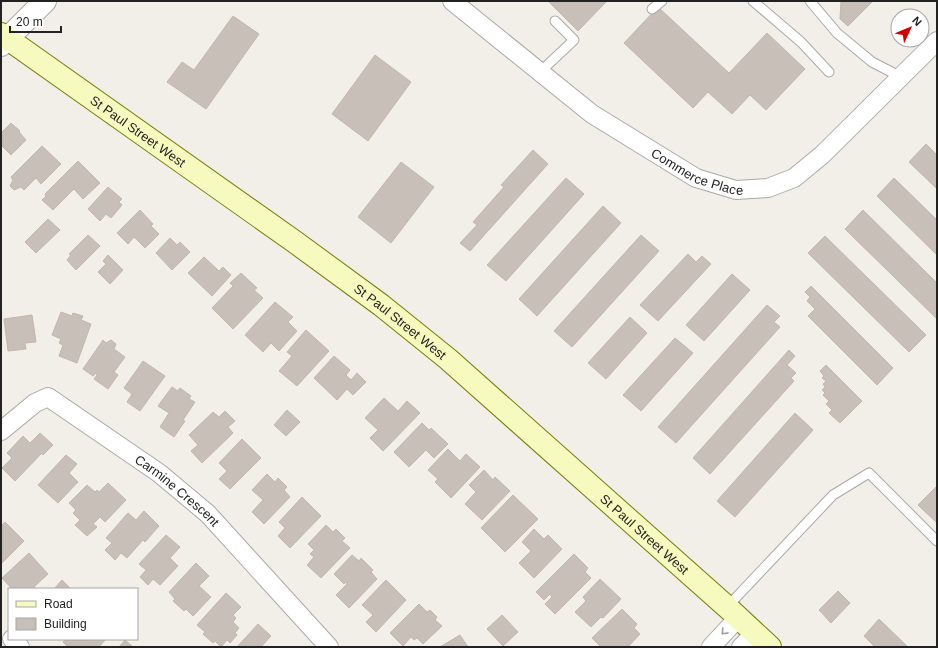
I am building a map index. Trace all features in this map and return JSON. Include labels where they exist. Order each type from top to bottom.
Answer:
[{"type":"main road","name":"St Paul Street West","points":[[3,39],[295,242],[381,305],[448,359],[733,612],[755,642]]},
{"type":"street","points":[[3,39],[45,1]]},
{"type":"street","name":"Commerce Place","points":[[452,1],[592,114],[696,178],[736,190],[768,188],[794,178],[822,155],[937,41]]},
{"type":"street","name":"Carmine Crescent","points":[[1,431],[35,403],[48,398],[159,472],[208,514],[329,647]]},
{"type":"street","points":[[710,647],[733,612]]},
{"type":"lane","points":[[652,9],[662,1]]},
{"type":"lane","points":[[753,1],[801,42],[829,72]]},
{"type":"lane","points":[[810,1],[842,38],[872,62],[901,77]]},
{"type":"lane","points":[[540,72],[574,40],[555,21]]},
{"type":"lane","points":[[733,612],[833,495],[869,473],[937,541]]},
{"type":"building","points":[[548,1],[607,1],[578,31]]},
{"type":"building","points":[[841,1],[873,1],[848,26],[840,19]]},
{"type":"building","points":[[658,7],[729,73],[767,33],[805,69],[766,110],[750,95],[732,114],[708,92],[693,108],[624,43]]},
{"type":"building","points":[[233,16],[259,34],[206,109],[167,82],[182,62],[194,70]]},
{"type":"building","points":[[375,55],[411,82],[368,141],[332,114]]},
{"type":"building","points":[[11,123],[20,131],[19,132],[26,140],[11,155],[1,145],[1,133]]},
{"type":"building","points":[[926,144],[937,155],[937,189],[909,162]]},
{"type":"building","points":[[42,146],[61,164],[41,184],[36,178],[24,190],[21,187],[14,190],[10,186],[13,180],[11,177]]},
{"type":"building","points":[[533,150],[548,164],[470,251],[460,243],[477,225],[473,222],[504,187],[501,185]]},
{"type":"building","points":[[78,161],[100,183],[83,199],[74,189],[53,210],[42,200],[46,196],[45,194]]},
{"type":"building","points":[[401,162],[434,187],[391,243],[358,217]]},
{"type":"building","points":[[566,178],[584,194],[506,281],[487,265]]},
{"type":"building","points":[[894,178],[937,220],[937,255],[877,196]]},
{"type":"building","points":[[108,187],[122,199],[119,202],[122,205],[111,218],[106,214],[100,221],[88,209]]},
{"type":"building","points":[[603,206],[621,223],[537,316],[519,299]]},
{"type":"building","points":[[140,210],[153,224],[151,226],[159,234],[145,248],[134,237],[128,244],[117,233]]},
{"type":"building","points":[[863,210],[937,283],[937,319],[845,229]]},
{"type":"building","points":[[48,219],[60,230],[36,253],[25,242]]},
{"type":"building","points":[[88,235],[100,246],[76,270],[67,260],[71,255],[69,254]]},
{"type":"building","points":[[641,235],[659,251],[572,347],[554,331]]},
{"type":"building","points":[[825,236],[926,335],[909,352],[808,253]]},
{"type":"building","points":[[170,238],[177,245],[180,242],[190,252],[172,270],[156,253]]},
{"type":"building","points":[[688,254],[696,262],[702,256],[711,264],[658,321],[640,305]]},
{"type":"building","points":[[108,255],[123,270],[110,284],[98,272],[106,264],[103,261]]},
{"type":"building","points":[[204,257],[219,271],[223,267],[231,275],[212,296],[188,273]]},
{"type":"building","points":[[241,273],[257,288],[254,290],[263,298],[233,329],[212,308],[233,286],[230,283]]},
{"type":"building","points":[[732,274],[750,290],[704,341],[686,325]]},
{"type":"building","points":[[811,286],[893,368],[877,385],[808,316],[815,309],[807,301],[810,297],[805,292]]},
{"type":"building","points":[[275,302],[293,317],[288,322],[297,331],[279,351],[271,343],[263,352],[245,335]]},
{"type":"building","points":[[767,305],[780,316],[774,322],[780,327],[676,443],[658,427]]},
{"type":"building","points":[[61,312],[72,316],[73,313],[83,316],[81,320],[91,324],[77,363],[59,356],[63,345],[59,343],[61,339],[52,335]]},
{"type":"building","points":[[32,315],[36,342],[25,343],[26,349],[8,351],[4,319]]},
{"type":"building","points":[[630,317],[647,333],[606,379],[588,363]]},
{"type":"building","points":[[306,330],[329,351],[297,386],[279,371],[292,356],[287,352]]},
{"type":"building","points":[[675,338],[693,353],[641,411],[623,395]]},
{"type":"building","points":[[103,340],[106,343],[111,340],[116,344],[114,349],[125,357],[114,372],[118,375],[108,389],[94,379],[97,375],[96,373],[93,376],[83,369]]},
{"type":"building","points":[[789,350],[795,356],[787,365],[796,373],[791,378],[794,381],[710,474],[693,458]]},
{"type":"building","points":[[334,356],[350,370],[346,375],[351,380],[357,373],[366,382],[353,395],[347,389],[337,400],[314,378]]},
{"type":"building","points":[[143,361],[165,376],[140,411],[127,402],[132,394],[124,388]]},
{"type":"building","points":[[826,365],[862,401],[840,423],[829,413],[832,410],[826,404],[829,401],[823,395],[825,393],[822,390],[825,387],[823,384],[826,381],[822,378],[824,376],[820,371]]},
{"type":"building","points":[[172,387],[178,391],[180,388],[191,396],[189,399],[195,402],[183,420],[185,421],[174,437],[160,427],[169,413],[158,406]]},
{"type":"building","points":[[384,398],[398,411],[407,401],[420,413],[383,451],[370,438],[378,430],[365,418]]},
{"type":"building","points":[[287,410],[300,422],[286,436],[274,425]]},
{"type":"building","points":[[225,411],[235,421],[228,427],[233,433],[202,463],[191,451],[198,445],[189,435],[213,412],[219,417]]},
{"type":"building","points":[[795,413],[813,430],[735,517],[717,501]]},
{"type":"building","points":[[422,423],[429,430],[431,428],[448,444],[434,458],[426,450],[409,467],[394,452]]},
{"type":"building","points":[[40,433],[53,445],[43,455],[42,453],[15,481],[2,468],[12,458],[7,453],[23,436],[30,443]]},
{"type":"building","points":[[242,439],[261,458],[230,489],[219,479],[227,471],[219,463]]},
{"type":"building","points":[[448,449],[460,461],[466,454],[480,467],[451,498],[435,482],[438,479],[428,470]]},
{"type":"building","points":[[66,455],[77,464],[69,473],[78,482],[58,503],[38,485]]},
{"type":"building","points":[[484,470],[493,480],[495,477],[510,491],[482,520],[465,504],[476,492],[469,485]]},
{"type":"building","points":[[267,474],[275,482],[278,478],[287,487],[284,490],[290,497],[264,524],[252,512],[263,500],[252,490]]},
{"type":"building","points":[[108,483],[126,500],[105,522],[100,517],[93,524],[97,527],[87,536],[75,525],[80,520],[73,513],[76,510],[69,503],[87,485],[95,492],[97,490],[99,492]]},
{"type":"building","points":[[937,486],[937,523],[918,505]]},
{"type":"building","points":[[513,495],[538,519],[505,552],[481,528]]},
{"type":"building","points":[[302,497],[321,516],[290,548],[278,536],[285,528],[279,522]]},
{"type":"building","points":[[144,511],[159,526],[145,542],[143,540],[127,558],[121,553],[115,560],[105,550],[112,543],[106,538],[128,513],[136,520]]},
{"type":"building","points":[[5,522],[24,541],[1,564],[1,526]]},
{"type":"building","points":[[326,525],[333,532],[336,529],[345,538],[342,541],[350,548],[321,578],[307,565],[314,557],[310,554],[314,550],[308,544]]},
{"type":"building","points":[[534,529],[544,539],[548,535],[562,549],[534,578],[519,563],[531,551],[522,542]]},
{"type":"building","points":[[166,535],[180,547],[170,558],[178,566],[160,585],[153,579],[148,585],[140,577],[146,570],[139,564]]},
{"type":"building","points":[[29,553],[48,574],[34,588],[11,588],[2,578]]},
{"type":"building","points":[[574,554],[588,568],[585,572],[591,578],[555,614],[545,604],[552,597],[550,594],[544,600],[536,592]]},
{"type":"building","points":[[352,555],[359,561],[361,558],[373,570],[371,572],[377,579],[349,608],[336,595],[347,584],[346,582],[344,584],[334,574]]},
{"type":"building","points":[[196,563],[209,576],[199,586],[211,597],[193,616],[186,609],[184,611],[173,601],[175,599],[169,592]]},
{"type":"building","points":[[600,579],[621,599],[603,618],[601,617],[591,627],[575,612],[586,601],[583,597]]},
{"type":"building","points":[[62,580],[70,588],[55,588]]},
{"type":"building","points":[[386,580],[406,600],[376,632],[366,622],[373,615],[362,605]]},
{"type":"building","points":[[838,591],[850,603],[831,623],[819,610]]},
{"type":"building","points":[[226,593],[241,607],[233,615],[236,618],[233,622],[239,628],[235,633],[237,635],[230,643],[227,640],[221,647],[215,641],[213,643],[203,634],[205,632],[197,625]]},
{"type":"building","points":[[419,604],[427,612],[430,610],[437,617],[435,620],[442,626],[423,644],[417,638],[414,640],[411,637],[403,646],[390,633]]},
{"type":"building","points":[[622,609],[637,624],[634,628],[640,634],[628,647],[601,647],[592,638]]},
{"type":"building","points":[[502,615],[518,632],[503,646],[487,629]]},
{"type":"building","points":[[879,619],[908,647],[875,647],[864,636]]},
{"type":"building","points":[[258,624],[271,636],[261,647],[237,647]]},
{"type":"building","points":[[460,635],[468,647],[440,647]]},
{"type":"building","points":[[65,640],[105,640],[99,647],[68,647],[63,642]]},
{"type":"building","points":[[125,640],[133,647],[119,647]]}]
